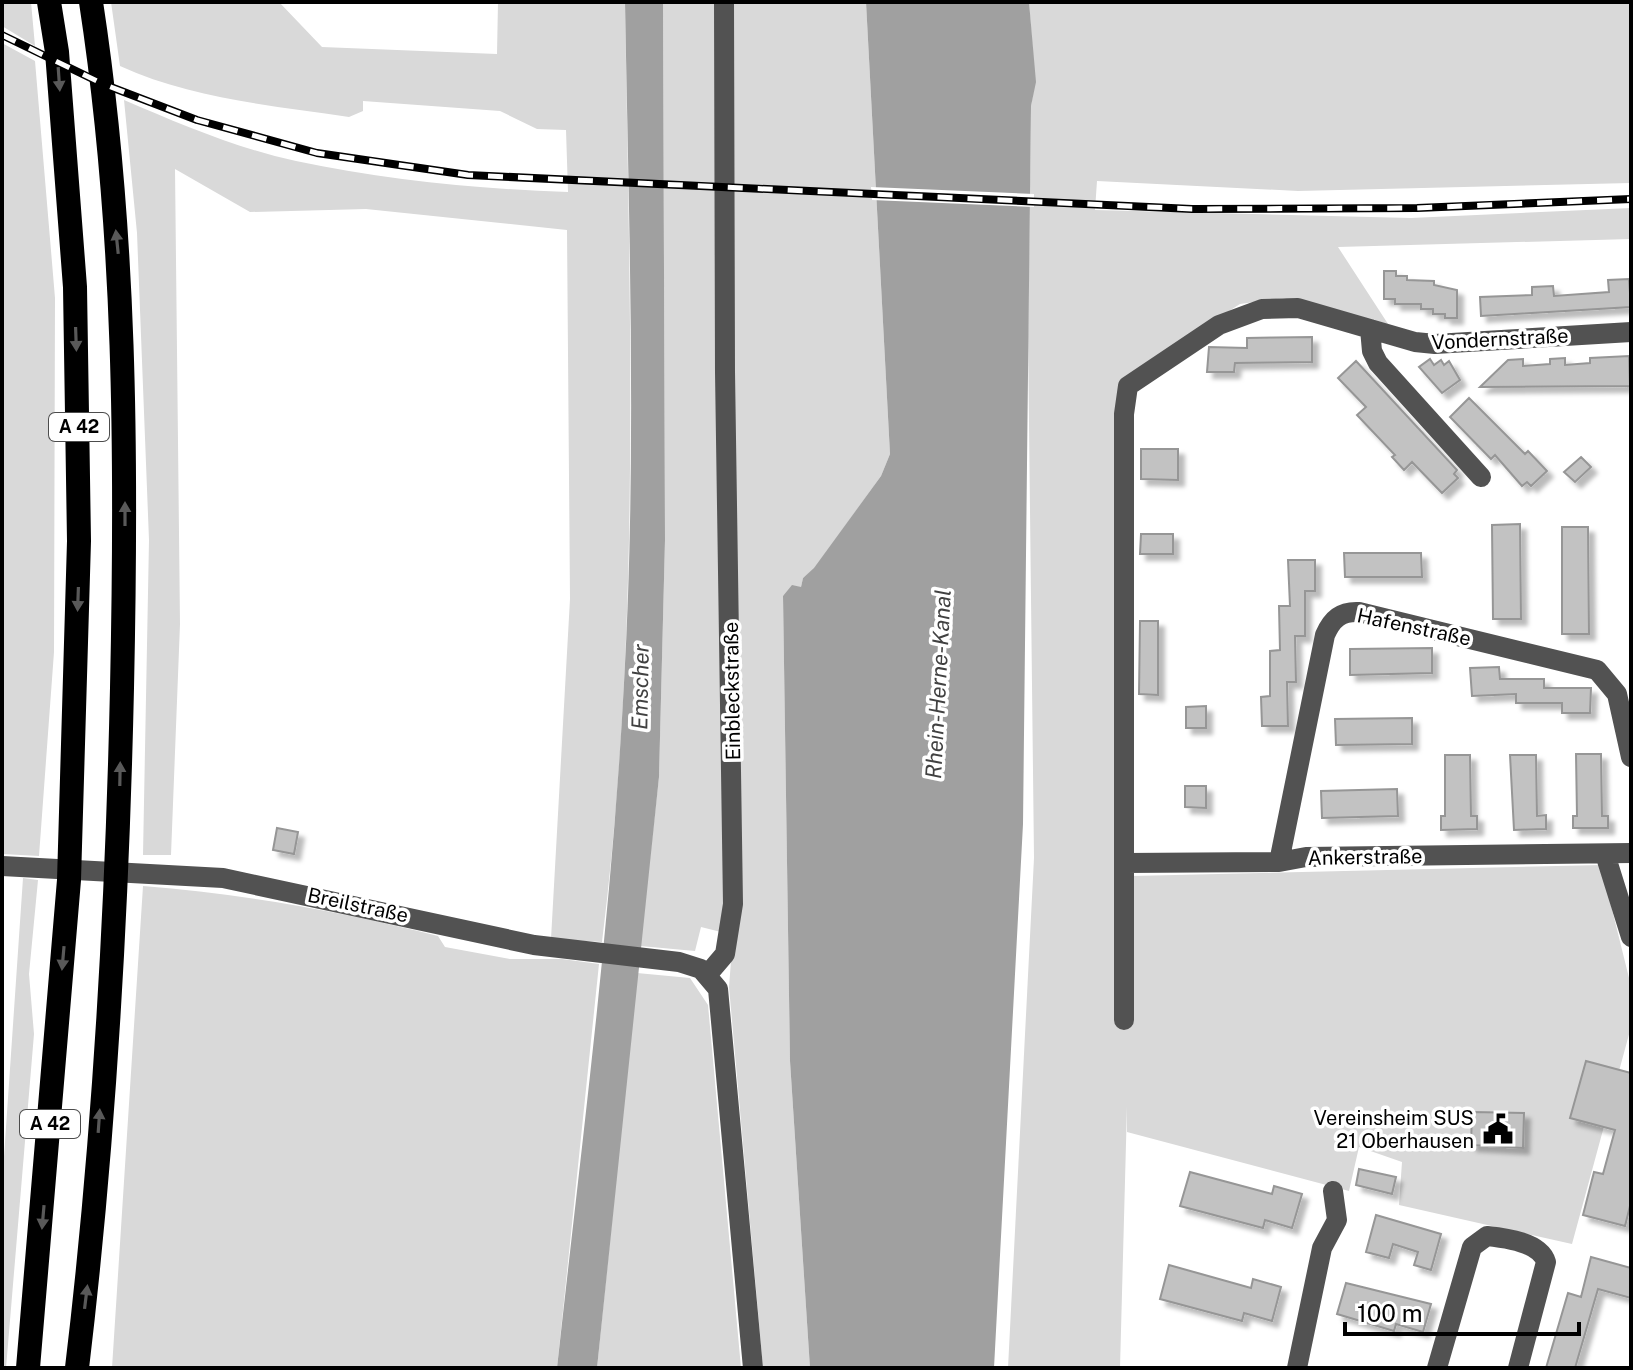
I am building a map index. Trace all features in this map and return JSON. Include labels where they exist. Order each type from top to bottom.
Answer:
[{"type":"highway","name":"A 42","points":[[28,1368],[71,854],[79,541],[78,398],[70,224],[57,52],[49,2]]},
{"type":"highway","name":"A 42","points":[[77,1368],[88,1269],[118,852],[125,398],[119,261],[91,2]]},
{"type":"street","name":"Einbleckstraße","points":[[708,974],[720,962],[728,945],[734,888],[725,372],[724,2]]},
{"type":"street","name":"Vondernstraße","points":[[1125,863],[1124,394],[1134,379],[1219,325],[1262,309],[1298,308],[1435,344],[1631,332]]},
{"type":"street","points":[[1370,329],[1372,351],[1378,363],[1481,477]]},
{"type":"street","name":"Hafenstraße","points":[[1279,862],[1325,635],[1334,619],[1346,612],[1359,612],[1597,670],[1617,694],[1631,757]]},
{"type":"street","name":"Ankerstraße","points":[[1125,863],[1279,862],[1306,857],[1631,853]]},
{"type":"street","points":[[1605,854],[1631,937]]},
{"type":"street","points":[[1124,1020],[1125,863]]},
{"type":"street","name":"Breilstraße","points":[[2,866],[223,878],[534,945],[691,965],[708,974]]},
{"type":"street","points":[[708,974],[717,985],[720,999],[753,1368]]},
{"type":"street","points":[[1297,1368],[1322,1248],[1337,1220],[1333,1191]]},
{"type":"street","points":[[1437,1368],[1472,1247],[1487,1236],[1533,1247],[1544,1255],[1546,1262],[1518,1368]]},
{"type":"shaded area","points":[[2,2],[31,2],[35,46],[2,26]]},
{"type":"shaded area","points":[[111,2],[279,2],[322,47],[497,54],[498,2],[625,2],[630,355],[628,590],[623,708],[602,942],[551,939],[570,599],[567,230],[366,209],[250,212],[175,169],[180,624],[171,855],[143,855],[149,540],[137,233],[124,100],[274,156],[397,178],[500,189],[568,192],[566,130],[537,129],[500,111],[363,101],[363,111],[349,117],[232,99],[175,86],[120,66]]},
{"type":"shaded area","points":[[663,2],[866,2],[890,454],[881,476],[814,569],[803,578],[801,587],[783,596],[790,1061],[810,1368],[763,1368],[729,987],[733,935],[701,927],[695,951],[640,946],[659,777],[665,540]]},
{"type":"shaded area","points":[[1029,2],[1631,2],[1631,183],[1298,191],[1097,181],[1095,210],[1411,218],[1631,208],[1631,239],[1338,247],[1390,327],[1283,298],[1240,304],[1132,373],[1132,876],[1601,865],[1631,986],[1631,1027],[1572,1244],[1399,1205],[1402,1162],[1359,1147],[1349,1191],[1127,1132],[1127,1106],[1120,1368],[1008,1368],[1034,858],[1028,337],[1031,106],[1035,82]]},
{"type":"shaded area","points":[[2,43],[35,61],[55,298],[54,652],[39,856],[2,854]]},
{"type":"shaded area","points":[[23,878],[38,880],[29,974],[34,1034],[6,1368],[2,1368],[2,1186]]},
{"type":"shaded area","points":[[143,886],[328,911],[438,936],[445,947],[510,959],[562,959],[599,964],[557,1368],[112,1368]]},
{"type":"shaded area","points":[[637,973],[690,978],[708,1005],[741,1368],[597,1368]]},
{"type":"water","name":"Emscher","points":[[625,2],[663,2],[665,540],[659,777],[597,1368],[557,1368],[604,940],[624,683],[631,428]]},
{"type":"water","name":"Rhein-Herne-Kanal","points":[[866,2],[1029,2],[1036,82],[1031,106],[1023,824],[994,1368],[810,1368],[790,1061],[783,596],[792,585],[801,587],[803,578],[814,568],[881,476],[890,454]]},
{"type":"pier","points":[[871,187],[1034,194],[1034,207],[872,200]]},
{"type":"building","points":[[1384,271],[1396,271],[1396,276],[1407,276],[1407,280],[1434,281],[1434,285],[1457,290],[1457,318],[1433,314],[1433,309],[1421,309],[1421,304],[1395,304],[1395,299],[1384,299]]},
{"type":"building","points":[[1629,279],[1631,307],[1481,316],[1480,297],[1532,295],[1532,287],[1553,286],[1554,296],[1609,292],[1608,280]]},
{"type":"building","points":[[1312,337],[1312,362],[1235,363],[1234,372],[1207,372],[1209,347],[1247,348],[1247,338]]},
{"type":"building","points":[[1629,356],[1630,386],[1480,387],[1508,360],[1523,359],[1523,366],[1550,364],[1550,359],[1565,358],[1565,365],[1590,363],[1590,358]]},
{"type":"building","points":[[1430,359],[1434,365],[1441,360],[1444,365],[1449,361],[1460,380],[1442,393],[1419,367]]},
{"type":"building","points":[[1356,361],[1457,470],[1454,474],[1458,478],[1442,493],[1412,462],[1404,470],[1392,457],[1395,455],[1357,415],[1366,407],[1338,378]]},
{"type":"building","points":[[1469,398],[1525,454],[1528,451],[1547,471],[1531,486],[1527,482],[1522,486],[1495,455],[1491,459],[1450,417]]},
{"type":"building","points":[[1141,449],[1178,449],[1178,480],[1141,479]]},
{"type":"building","points":[[1581,457],[1591,467],[1575,482],[1564,472]]},
{"type":"building","points":[[1520,524],[1521,619],[1493,619],[1492,525]]},
{"type":"building","points":[[1562,527],[1588,527],[1589,634],[1562,634]]},
{"type":"building","points":[[1141,534],[1173,534],[1173,554],[1140,554]]},
{"type":"building","points":[[1344,553],[1421,553],[1422,577],[1345,577]]},
{"type":"building","points":[[1288,560],[1315,560],[1315,591],[1305,591],[1305,636],[1295,636],[1296,682],[1287,682],[1288,726],[1262,726],[1261,697],[1270,696],[1270,651],[1280,650],[1279,606],[1290,606]]},
{"type":"building","points":[[1140,621],[1158,621],[1158,695],[1139,694]]},
{"type":"building","points":[[1432,648],[1432,673],[1350,675],[1350,649]]},
{"type":"building","points":[[1499,667],[1500,679],[1544,679],[1544,688],[1591,688],[1590,713],[1562,713],[1562,703],[1516,703],[1516,694],[1472,696],[1470,668]]},
{"type":"building","points":[[1206,706],[1206,728],[1186,728],[1186,707]]},
{"type":"building","points":[[1412,718],[1412,744],[1336,745],[1335,719]]},
{"type":"building","points":[[1576,754],[1601,754],[1602,816],[1608,816],[1608,828],[1573,828],[1573,816],[1577,816]]},
{"type":"building","points":[[1445,755],[1470,755],[1471,816],[1477,816],[1477,829],[1441,830],[1441,816],[1445,816]]},
{"type":"building","points":[[1510,755],[1536,755],[1537,816],[1546,815],[1546,829],[1514,830]]},
{"type":"building","points":[[1185,786],[1206,786],[1206,808],[1185,807]]},
{"type":"building","points":[[1397,789],[1398,816],[1322,818],[1321,791]]},
{"type":"building","points":[[277,828],[298,832],[294,854],[273,850]]},
{"type":"building","points":[[1586,1061],[1631,1073],[1631,1202],[1625,1226],[1583,1215],[1594,1172],[1603,1174],[1615,1130],[1570,1118]]},
{"type":"building","name":"Vereinsheim SUS 21 Oberhausen","points":[[1472,1112],[1524,1113],[1523,1148],[1471,1145]]},
{"type":"building","points":[[1359,1169],[1396,1177],[1392,1194],[1356,1185]]},
{"type":"building","points":[[1190,1172],[1272,1194],[1274,1186],[1302,1194],[1292,1228],[1265,1220],[1263,1228],[1180,1206]]},
{"type":"building","points":[[1376,1215],[1441,1234],[1431,1270],[1414,1265],[1418,1252],[1393,1244],[1389,1258],[1366,1252]]},
{"type":"building","points":[[1591,1257],[1631,1268],[1631,1298],[1598,1289],[1575,1368],[1546,1368],[1568,1293],[1581,1297]]},
{"type":"building","points":[[1169,1265],[1251,1288],[1253,1279],[1281,1287],[1272,1321],[1244,1313],[1242,1321],[1160,1299]]},
{"type":"building","points":[[1346,1283],[1431,1304],[1423,1332],[1396,1324],[1394,1331],[1337,1314]]},
{"type":"railway","points":[[2,35],[103,84],[197,120],[317,153],[468,175],[1192,209],[1417,208],[1631,199]]},
{"type":"place","name":"Vereinsheim SUS 21 Oberhausen","points":[[1498,1129]]}]
